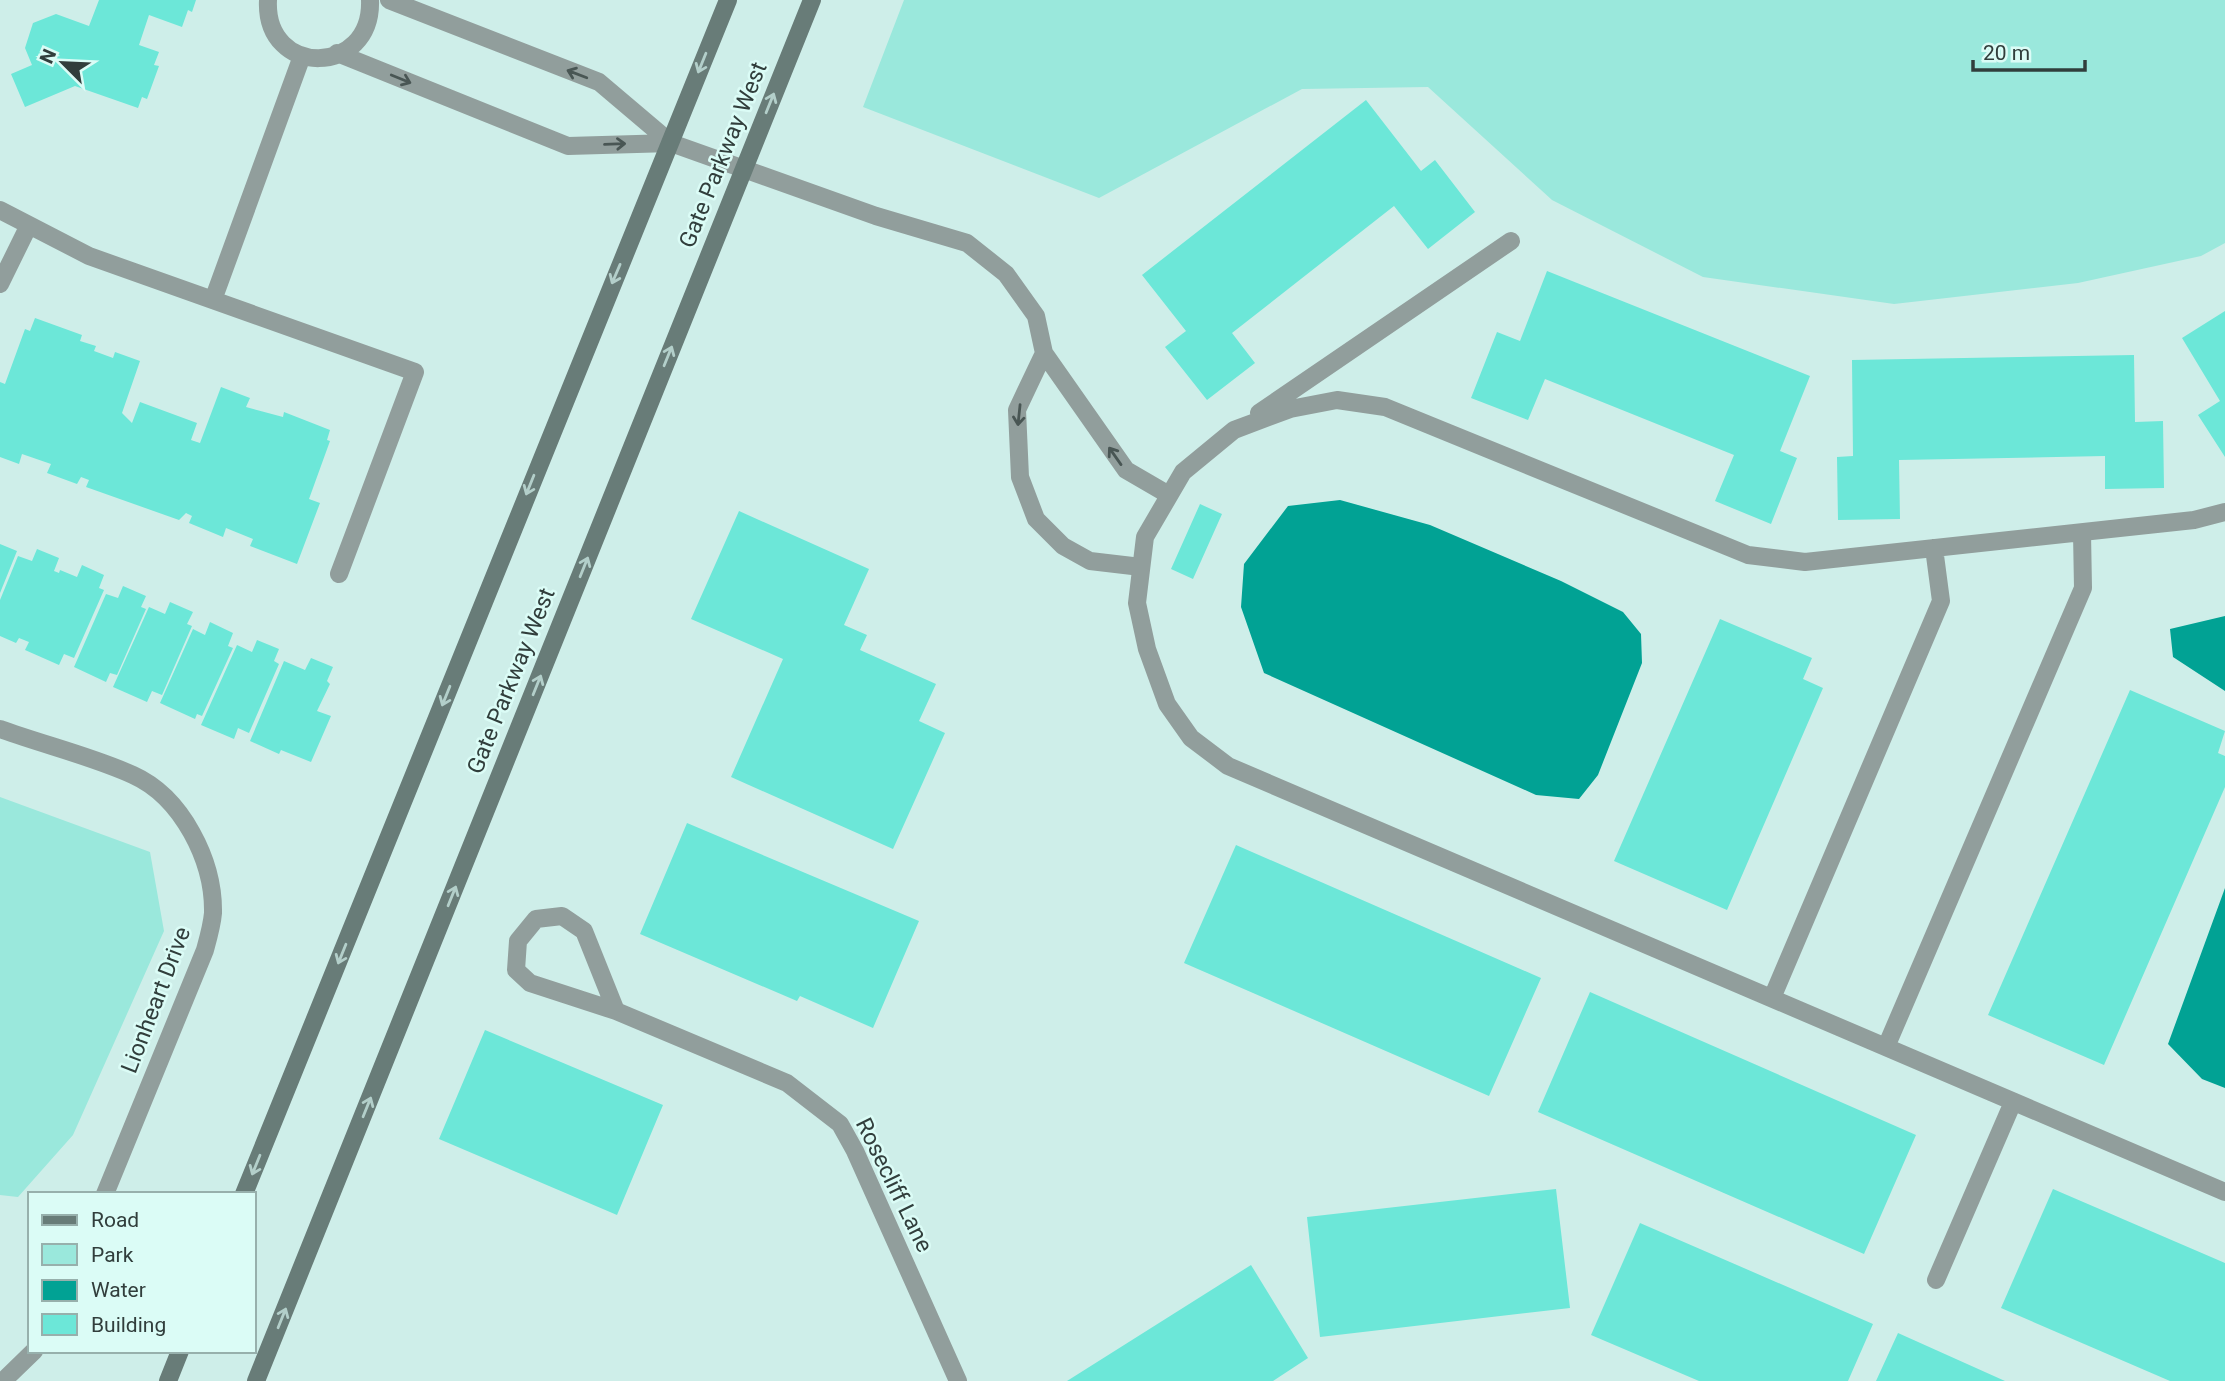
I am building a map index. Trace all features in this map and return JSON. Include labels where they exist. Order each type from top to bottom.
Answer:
[{"type":"main road","points":[[245,1192],[727,0]]},
{"type":"main road","name":"Gate Parkway West","points":[[256,1381],[812,0]]},
{"type":"main road","points":[[168,1381],[179,1353]]},
{"type":"street","points":[[268,0],[268,19],[275,36],[287,48],[302,56],[331,58],[337,53],[347,51],[362,36],[369,20],[370,0]]},
{"type":"street","points":[[389,0],[599,82],[671,143]]},
{"type":"street","points":[[337,53],[568,146],[671,143],[745,167],[876,216],[967,243],[1006,274],[1036,317],[1044,353],[1125,470],[1169,495]]},
{"type":"street","points":[[213,300],[302,56]]},
{"type":"street","points":[[0,210],[89,256],[415,372],[339,573]]},
{"type":"street","points":[[0,284],[29,225]]},
{"type":"street","points":[[1511,241],[1234,430],[1183,472],[1145,537],[1137,603],[1147,649],[1167,704],[1192,738],[1228,766],[2225,1192]]},
{"type":"street","points":[[1044,353],[1017,410],[1020,477],[1036,519],[1063,547],[1090,561],[1141,567]]},
{"type":"street","points":[[1234,430],[1290,409],[1337,400],[1385,407],[1748,555],[1805,562],[2194,520],[2225,512]]},
{"type":"street","points":[[1886,1047],[2083,588],[2081,533]]},
{"type":"street","points":[[1772,998],[1941,601],[1934,548]]},
{"type":"street","name":"Lionheart Drive","points":[[0,729],[135,776],[167,800],[191,833],[208,873],[213,914],[205,950],[106,1192]]},
{"type":"street","name":"Rosecliff Lane","points":[[617,1011],[584,930],[562,916],[536,919],[518,941],[516,970],[530,983],[617,1011],[787,1083],[840,1124],[855,1151],[958,1381]]},
{"type":"street","points":[[1936,1280],[2014,1102]]},
{"type":"street","points":[[3,1381],[32,1353]]},
{"type":"green space","points":[[904,0],[2225,0],[2225,243],[2201,256],[2078,283],[1894,304],[1703,277],[1552,200],[1428,87],[1302,89],[1099,198],[863,107]]},
{"type":"green space","points":[[0,797],[150,852],[164,931],[73,1135],[18,1197],[0,1195]]},
{"type":"water","points":[[1340,500],[1430,525],[1561,581],[1623,612],[1641,634],[1642,663],[1598,775],[1579,799],[1536,795],[1264,673],[1241,607],[1244,564],[1288,506]]},
{"type":"water","points":[[2225,616],[2225,691],[2173,657],[2170,629]]},
{"type":"water","points":[[2225,888],[2225,1088],[2202,1079],[2168,1044]]},
{"type":"building","points":[[99,0],[196,0],[192,12],[188,10],[182,27],[149,15],[139,45],[159,52],[154,65],[159,66],[147,99],[142,97],[138,108],[75,86],[25,107],[11,74],[32,65],[25,48],[33,23],[56,14],[89,26]]},
{"type":"building","points":[[1366,100],[1421,171],[1435,160],[1475,212],[1428,249],[1394,206],[1232,333],[1255,363],[1207,400],[1165,347],[1186,331],[1142,275]]},
{"type":"building","points":[[1547,271],[1810,376],[1780,451],[1797,458],[1771,524],[1715,501],[1734,455],[1545,379],[1528,420],[1471,398],[1497,332],[1520,341]]},
{"type":"building","points":[[2225,311],[2225,457],[2198,415],[2220,401],[2182,338]]},
{"type":"building","points":[[35,318],[82,335],[80,341],[96,346],[94,351],[113,358],[115,352],[140,361],[122,413],[132,423],[140,402],[197,423],[191,440],[200,443],[221,387],[250,398],[246,407],[283,417],[284,412],[330,430],[327,440],[330,441],[309,499],[320,503],[297,564],[250,546],[253,539],[226,528],[223,537],[189,523],[192,516],[186,513],[179,520],[86,487],[89,480],[81,477],[77,484],[47,473],[51,464],[22,454],[19,464],[0,457],[0,382],[5,384],[25,329],[30,331]]},
{"type":"building","points":[[2134,355],[2135,422],[2163,421],[2164,488],[2105,489],[2105,456],[1899,460],[1900,519],[1838,520],[1837,457],[1853,456],[1852,360]]},
{"type":"building","points":[[1200,504],[1222,514],[1193,579],[1171,569]]},
{"type":"building","points":[[739,511],[869,569],[844,625],[867,635],[860,650],[936,684],[919,721],[945,733],[893,849],[731,777],[783,659],[691,619]]},
{"type":"building","points":[[0,544],[17,551],[0,593]]},
{"type":"building","points":[[37,549],[59,558],[54,571],[59,573],[60,570],[77,577],[82,565],[104,575],[99,588],[104,590],[74,658],[64,654],[59,665],[25,650],[29,642],[19,638],[16,643],[0,636],[0,600],[18,556],[32,561]]},
{"type":"building","points":[[123,586],[146,596],[141,607],[146,609],[117,675],[110,673],[106,682],[74,667],[106,594],[118,598]]},
{"type":"building","points":[[170,602],[193,612],[187,624],[192,626],[162,695],[152,691],[147,702],[113,687],[149,607],[165,614]]},
{"type":"building","points":[[1720,619],[1812,658],[1803,679],[1823,688],[1727,910],[1614,861]]},
{"type":"building","points":[[210,622],[233,633],[228,646],[233,648],[202,716],[197,714],[195,719],[160,703],[193,629],[205,635]]},
{"type":"building","points":[[257,640],[279,649],[274,661],[279,664],[249,733],[238,728],[234,739],[201,725],[237,645],[252,652]]},
{"type":"building","points":[[311,658],[333,667],[327,681],[330,684],[317,711],[331,716],[311,762],[281,750],[279,754],[250,741],[284,661],[305,670]]},
{"type":"building","points":[[2130,690],[2225,731],[2218,753],[2225,756],[2225,787],[2104,1065],[1988,1015]]},
{"type":"building","points":[[687,823],[919,921],[873,1028],[800,996],[797,1001],[640,934]]},
{"type":"building","points":[[1236,845],[1541,978],[1489,1096],[1184,963]]},
{"type":"building","points":[[1590,992],[1916,1135],[1864,1254],[1538,1112]]},
{"type":"building","points":[[485,1030],[663,1105],[617,1215],[439,1139]]},
{"type":"building","points":[[1556,1189],[1570,1308],[1320,1337],[1307,1217]]},
{"type":"building","points":[[2053,1189],[2225,1263],[2225,1381],[2170,1381],[2001,1308]]},
{"type":"building","points":[[1640,1223],[1873,1324],[1848,1381],[1699,1381],[1591,1335]]},
{"type":"building","points":[[1251,1265],[1308,1358],[1273,1381],[1067,1381]]},
{"type":"building","points":[[1898,1333],[2005,1381],[1876,1381]]}]
